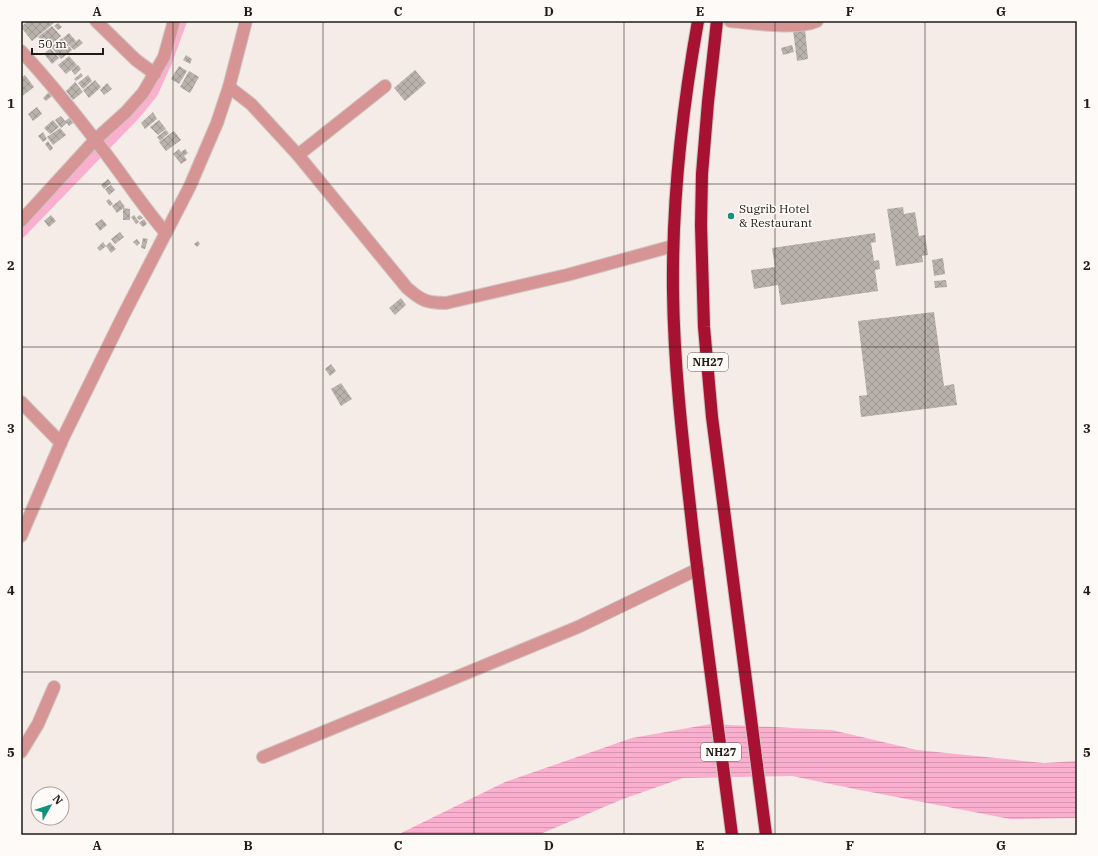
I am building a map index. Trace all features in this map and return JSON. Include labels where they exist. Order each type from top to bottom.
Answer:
[{"type":"highway","name":"NH27","points":[[698,21],[682,128],[678,177],[673,246],[674,326],[678,398],[732,835]]},
{"type":"highway","name":"NH27","points":[[717,21],[704,139],[701,218],[704,327],[712,417],[766,835]]},
{"type":"street","points":[[96,21],[136,60],[155,74]]},
{"type":"street","points":[[21,221],[95,140],[126,112],[143,93],[164,57],[174,21]]},
{"type":"street","points":[[21,536],[61,442],[123,316],[190,186],[217,123],[229,87],[246,21]]},
{"type":"street","points":[[730,21],[773,25],[810,24],[817,21]]},
{"type":"street","points":[[21,51],[37,67],[166,233]]},
{"type":"street","points":[[298,155],[386,86]]},
{"type":"street","points":[[229,87],[251,104],[298,155],[407,288],[418,298],[431,303],[446,303],[567,275],[673,246]]},
{"type":"street","points":[[21,402],[61,442]]},
{"type":"street","points":[[263,757],[578,627],[698,569]]},
{"type":"street","points":[[21,752],[38,724],[54,687]]},
{"type":"shaded area","points":[[711,724],[832,730],[917,750],[1044,763],[1077,761],[1077,818],[1010,819],[792,776],[683,778],[623,799],[538,835],[397,835],[505,782],[632,738]]},
{"type":"building","points":[[28,21],[52,21],[54,23],[32,41],[21,27]]},
{"type":"building","points":[[58,23],[62,27],[58,30],[54,26]]},
{"type":"building","points":[[52,26],[61,36],[47,48],[38,37]]},
{"type":"building","points":[[805,29],[808,59],[797,61],[793,30]]},
{"type":"building","points":[[69,33],[76,41],[70,46],[63,38]]},
{"type":"building","points":[[62,38],[72,50],[61,59],[51,47]]},
{"type":"building","points":[[79,39],[83,43],[74,50],[70,46]]},
{"type":"building","points":[[792,45],[794,52],[783,55],[781,48]]},
{"type":"building","points":[[50,48],[59,58],[52,64],[44,54]]},
{"type":"building","points":[[186,55],[192,59],[190,64],[183,60]]},
{"type":"building","points":[[69,56],[77,65],[66,74],[58,65]]},
{"type":"building","points":[[78,65],[81,69],[75,75],[71,70]]},
{"type":"building","points":[[179,66],[187,71],[179,84],[171,79]]},
{"type":"building","points":[[415,70],[426,83],[405,101],[394,88]]},
{"type":"building","points":[[189,71],[199,77],[190,93],[180,87]]},
{"type":"building","points":[[81,73],[83,76],[76,81],[74,79]]},
{"type":"building","points":[[25,75],[34,87],[21,97],[21,78]]},
{"type":"building","points":[[88,75],[92,81],[83,89],[78,83]]},
{"type":"building","points":[[95,80],[101,87],[89,98],[83,90]]},
{"type":"building","points":[[75,82],[83,92],[73,100],[66,91]]},
{"type":"building","points":[[107,83],[112,89],[104,95],[100,90]]},
{"type":"building","points":[[49,92],[52,96],[46,101],[43,98]]},
{"type":"building","points":[[37,107],[42,114],[33,121],[28,114]]},
{"type":"building","points":[[153,112],[157,119],[145,129],[141,123]]},
{"type":"building","points":[[61,116],[65,121],[72,116],[76,121],[69,126],[67,123],[61,128],[55,120]]},
{"type":"building","points":[[53,120],[59,127],[50,134],[44,128]]},
{"type":"building","points":[[159,120],[166,129],[158,135],[150,127]]},
{"type":"building","points":[[60,128],[66,135],[53,145],[47,137]]},
{"type":"building","points":[[166,130],[169,133],[160,141],[157,137]]},
{"type":"building","points":[[174,131],[181,140],[166,151],[159,142]]},
{"type":"building","points":[[43,132],[47,139],[43,142],[38,136]]},
{"type":"building","points":[[48,141],[53,148],[50,151],[45,144]]},
{"type":"building","points":[[179,149],[181,152],[185,149],[188,153],[184,156],[187,160],[181,164],[173,154]]},
{"type":"building","points":[[108,179],[111,183],[104,189],[101,185]]},
{"type":"building","points":[[111,185],[115,190],[109,195],[105,189]]},
{"type":"building","points":[[109,199],[113,204],[110,206],[106,201]]},
{"type":"building","points":[[120,200],[125,207],[117,213],[112,206]]},
{"type":"building","points":[[903,207],[904,214],[915,212],[919,236],[925,235],[928,255],[922,256],[923,262],[896,266],[887,209]]},
{"type":"building","points":[[123,208],[130,209],[130,220],[123,220]]},
{"type":"building","points":[[51,215],[56,221],[49,227],[44,221]]},
{"type":"building","points":[[134,215],[139,222],[136,224],[131,217]]},
{"type":"building","points":[[140,215],[143,218],[139,220],[137,217]]},
{"type":"building","points":[[102,219],[107,225],[100,231],[95,224]]},
{"type":"building","points":[[144,219],[147,224],[143,227],[139,223]]},
{"type":"building","points":[[120,232],[124,237],[115,244],[111,239]]},
{"type":"building","points":[[875,233],[876,242],[871,243],[874,261],[879,260],[880,269],[875,270],[878,291],[781,305],[778,285],[754,289],[751,270],[775,267],[772,248]]},
{"type":"building","points":[[143,238],[148,239],[145,249],[141,248]]},
{"type":"building","points":[[137,239],[140,243],[137,246],[133,242]]},
{"type":"building","points":[[198,241],[200,244],[197,247],[194,244]]},
{"type":"building","points":[[103,242],[106,246],[100,251],[97,248]]},
{"type":"building","points":[[110,242],[116,249],[111,253],[106,246]]},
{"type":"building","points":[[943,258],[945,274],[934,276],[932,260]]},
{"type":"building","points":[[946,280],[947,287],[935,288],[934,281]]},
{"type":"building","points":[[401,298],[406,305],[395,315],[389,308]]},
{"type":"building","points":[[934,312],[944,386],[954,384],[957,405],[861,417],[859,396],[867,395],[858,321]]},
{"type":"building","points":[[331,364],[336,371],[330,376],[325,369]]},
{"type":"building","points":[[341,383],[352,399],[341,406],[331,389]]},
{"type":"waterway","points":[[21,233],[135,115],[153,93],[167,62],[182,21]]},
{"type":"place","name":"Sugrib Hotel & Restaurant","points":[[731,216]]}]
